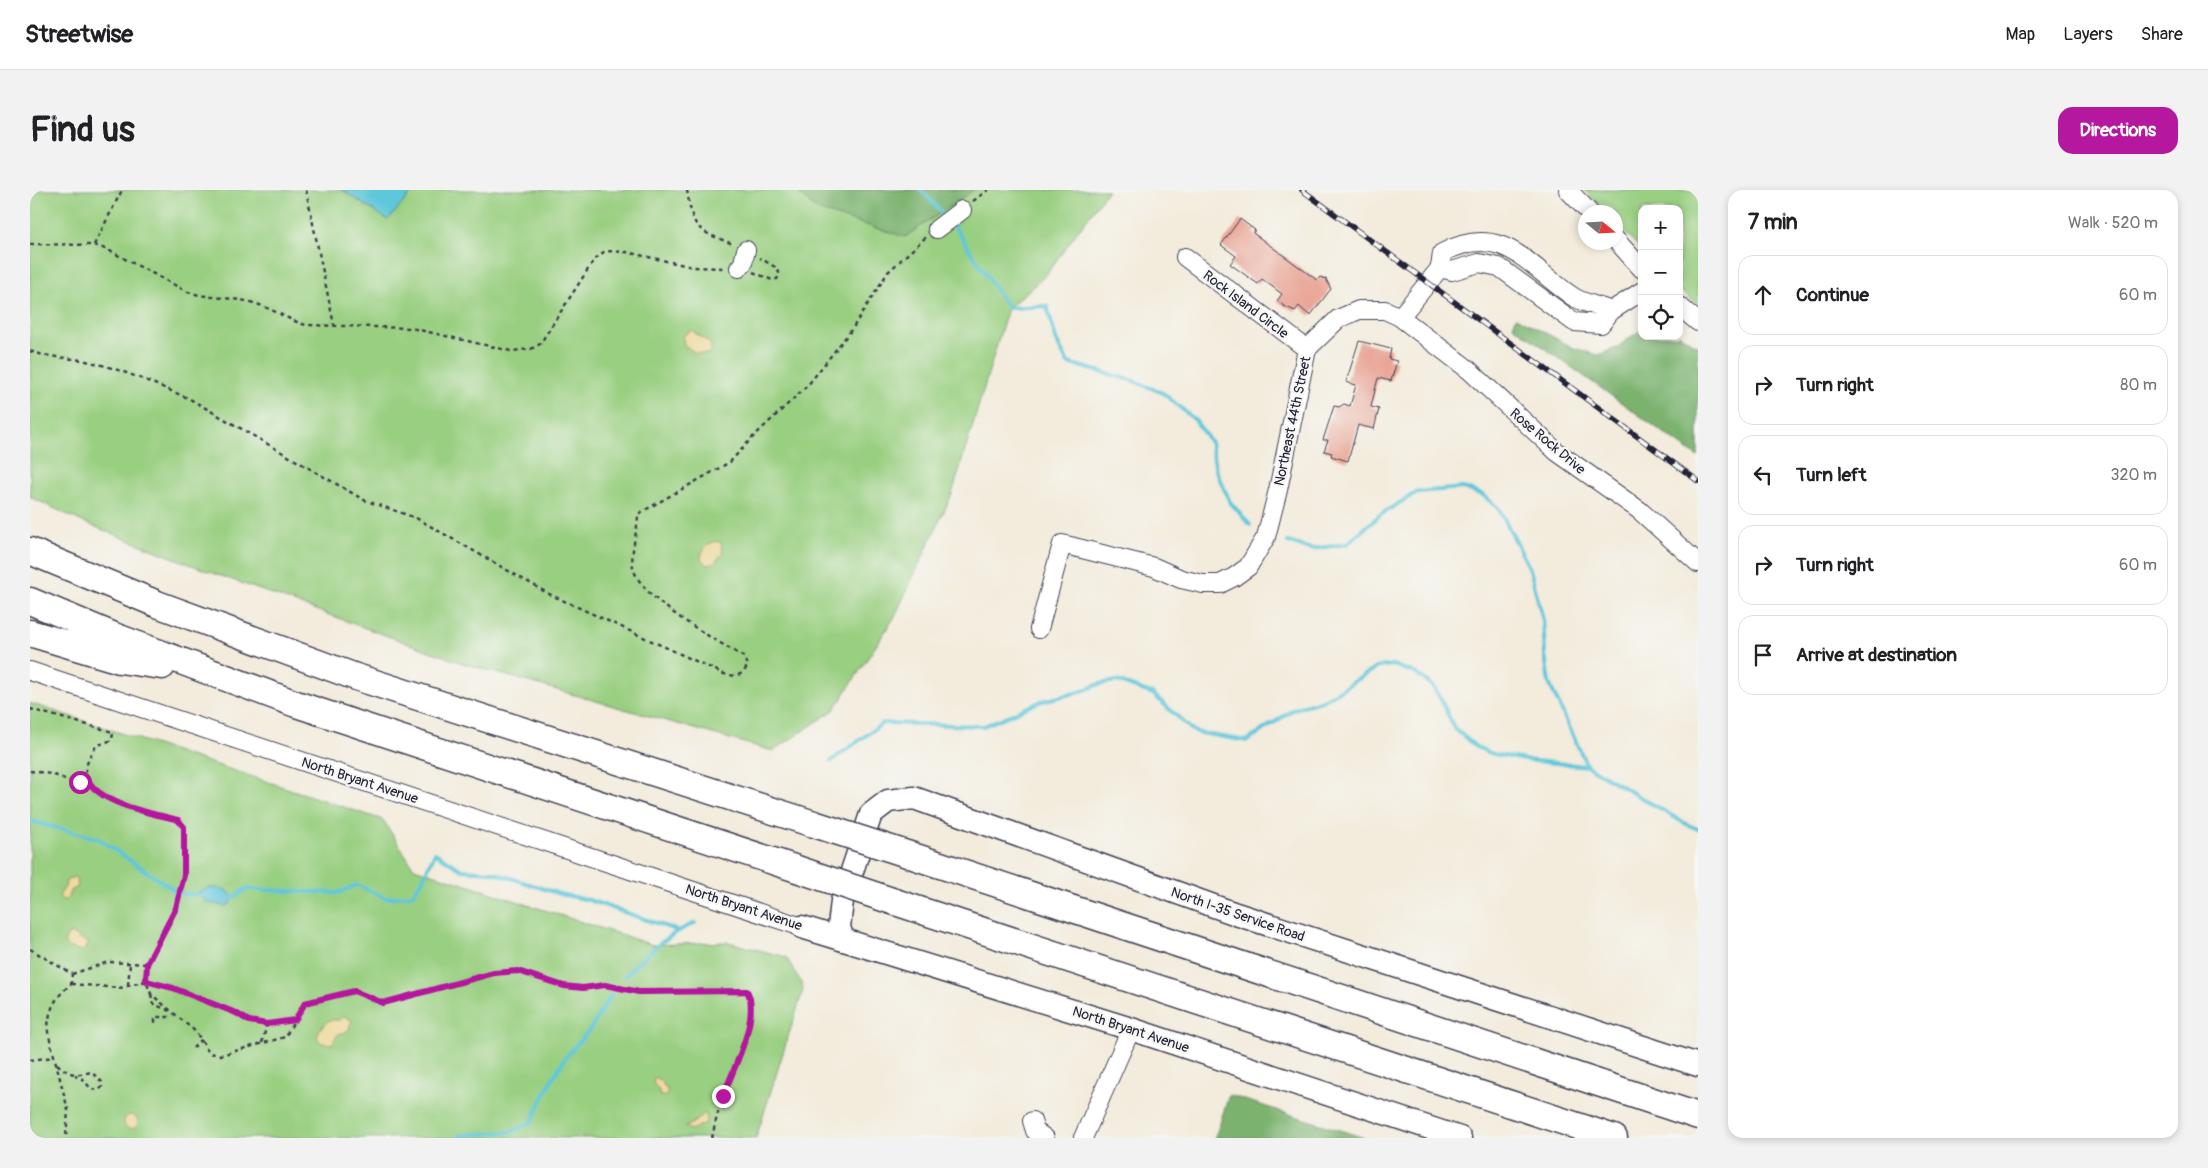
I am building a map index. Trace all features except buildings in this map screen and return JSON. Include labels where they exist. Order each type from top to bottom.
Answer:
[{"type":"highway","points":[[30,550],[157,604],[356,677],[910,855],[1698,1116]]},
{"type":"highway","points":[[30,601],[212,674],[296,704],[1614,1138]]},
{"type":"highway","points":[[30,633],[120,660],[212,674]]},
{"type":"main road","name":"North I-35 Service Road","points":[[843,940],[839,927],[842,901],[871,814],[888,800],[914,798],[1236,914],[1698,1064]]},
{"type":"main road","points":[[802,926],[816,922],[842,901]]},
{"type":"main road","name":"North Bryant Avenue","points":[[802,926],[1131,1029],[1460,1138]]},
{"type":"street","points":[[1568,190],[1582,205]]},
{"type":"street","points":[[936,229],[962,210]]},
{"type":"street","points":[[1400,317],[1440,268],[1442,253],[1461,243],[1487,241],[1508,248],[1583,303],[1597,305],[1611,311]]},
{"type":"street","points":[[1499,266],[1508,248]]},
{"type":"street","points":[[1623,248],[1638,264]]},
{"type":"street","points":[[739,268],[743,263],[746,250]]},
{"type":"street","name":"Rock Island Circle","points":[[1185,257],[1307,349]]},
{"type":"street","points":[[1440,268],[1452,271],[1479,263],[1499,266],[1574,322],[1601,324],[1611,311],[1638,294]]},
{"type":"street","points":[[1547,302],[1560,286]]},
{"type":"street","points":[[1574,322],[1583,303]]},
{"type":"street","points":[[1683,309],[1698,322]]},
{"type":"street","name":"Northeast 44th Street","points":[[1039,629],[1062,544],[1154,567],[1181,579],[1203,584],[1220,584],[1248,567],[1259,550],[1271,521],[1307,349],[1338,319],[1359,310],[1385,310],[1400,317]]},
{"type":"street","name":"Rose Rock Drive","points":[[1400,317],[1469,370],[1557,452],[1639,510],[1698,562]]},
{"type":"street","name":"North Bryant Avenue","points":[[30,671],[802,926]]},
{"type":"street","points":[[1083,1138],[1131,1029]]},
{"type":"street","points":[[1032,1121],[1034,1130],[1045,1138]]},
{"type":"path","points":[[94,245],[122,190]]},
{"type":"path","points":[[306,190],[334,325]]},
{"type":"path","points":[[30,244],[94,245],[108,250],[199,295],[235,298],[256,304],[294,322],[306,325],[420,329],[522,351],[540,344],[594,260],[605,251],[626,252],[693,267],[739,268],[772,280],[777,279],[780,274],[775,267],[746,250],[704,233],[693,222],[687,190]]},
{"type":"path","points":[[30,351],[46,357],[92,363],[190,399],[364,500],[434,526],[492,563],[549,594],[724,674],[735,676],[743,673],[748,665],[744,658],[664,606],[637,581],[632,566],[638,514],[730,462],[808,384],[852,329],[888,272],[936,229]]},
{"type":"path","points":[[30,709],[114,732],[112,740],[96,746],[87,762],[86,776],[88,780],[101,794],[127,807],[178,820],[184,827],[184,875],[178,903],[147,964],[146,981],[153,1004],[168,1010],[168,1017],[155,1017],[155,1025]]},
{"type":"path","points":[[30,771],[55,775],[66,781],[80,782],[88,780]]},
{"type":"path","points":[[30,949],[72,974],[108,962],[147,964]]},
{"type":"path","points":[[128,986],[130,964]]},
{"type":"path","points":[[151,994],[202,1038],[209,1053],[214,1056],[284,1037],[305,1003],[354,991],[383,1003],[503,972],[530,973],[564,986],[583,988],[605,985],[639,992],[747,991],[751,999],[751,1011],[744,1042],[723,1096],[712,1138]]},
{"type":"path","points":[[71,984],[72,974]]},
{"type":"path","points":[[66,1138],[68,1110],[48,1032],[48,1019],[59,994],[71,984],[120,988],[146,981],[173,988],[236,1013],[249,1021],[267,1024],[295,1020]]},
{"type":"path","points":[[262,1044],[267,1024]]},
{"type":"path","points":[[193,1048],[202,1038]]},
{"type":"path","points":[[30,1060],[54,1057]]},
{"type":"path","points":[[56,1063],[69,1074],[83,1079],[91,1089],[99,1090],[102,1087],[102,1082],[91,1072],[75,1076]]},
{"type":"green space","points":[[30,190],[1108,190],[1045,276],[1008,308],[952,494],[894,618],[834,710],[773,751],[465,664],[202,569],[83,522],[30,497]]},
{"type":"green space","points":[[795,190],[974,190],[905,237],[817,210]]},
{"type":"green space","points":[[1584,190],[1698,190],[1698,304],[1683,293],[1683,205],[1638,205],[1638,246],[1623,230],[1623,205],[1599,205]]},
{"type":"green space","points":[[1516,317],[1574,348],[1598,355],[1616,348],[1638,332],[1638,340],[1683,340],[1683,337],[1698,346],[1698,457],[1513,326]]},
{"type":"green space","points":[[30,703],[383,820],[414,868],[653,945],[728,942],[786,957],[802,984],[803,990],[756,1138],[30,1138]]},
{"type":"green space","points":[[1229,1095],[1365,1138],[1215,1138]]},
{"type":"sand","points":[[691,330],[711,344],[711,350],[707,354],[696,353],[684,345],[683,336]]},
{"type":"sand","points":[[716,541],[721,543],[723,553],[714,563],[707,565],[701,559],[702,553],[707,546]]},
{"type":"sand","points":[[73,877],[76,878],[78,887],[70,891],[67,900],[63,900],[59,896],[65,887],[66,881]]},
{"type":"sand","points":[[69,933],[89,943],[83,951],[67,947],[64,942]]},
{"type":"sand","points":[[344,1016],[352,1020],[348,1031],[338,1034],[332,1044],[321,1043],[317,1037],[319,1030],[329,1020],[339,1020]]},
{"type":"sand","points":[[655,1077],[660,1080],[668,1091],[665,1097],[659,1095],[659,1091],[653,1083]]},
{"type":"sand","points":[[704,1114],[707,1115],[706,1123],[691,1130],[685,1126],[690,1125]]},
{"type":"sand","points":[[131,1115],[136,1117],[138,1122],[136,1127],[131,1129],[126,1127],[124,1122],[126,1117]]},
{"type":"water","points":[[342,190],[414,190],[388,220]]},
{"type":"water","points":[[209,888],[229,892],[233,898],[229,905],[224,906],[205,902],[204,898],[194,894]]},
{"type":"waterway","points":[[921,190],[945,216]]},
{"type":"waterway","points":[[952,223],[1008,308],[1047,306],[1056,340],[1068,363],[1131,380],[1163,393],[1195,420],[1211,443],[1216,470],[1230,502],[1250,525]]},
{"type":"waterway","points":[[1288,542],[1311,549],[1347,544],[1380,515],[1417,492],[1463,488],[1483,495],[1499,509],[1530,569],[1543,620],[1549,683],[1587,766]]},
{"type":"waterway","points":[[831,761],[883,723],[984,726],[1042,701],[1080,692],[1099,684],[1117,681],[1153,694],[1192,730],[1247,741],[1294,709],[1324,700],[1378,667],[1393,665],[1415,673],[1431,684],[1440,697],[1454,728],[1476,747],[1493,754],[1525,760],[1587,766],[1686,824],[1698,829]]},
{"type":"waterway","points":[[30,821],[97,838],[174,890],[185,894],[201,895]]},
{"type":"waterway","points":[[228,897],[233,898],[246,889],[337,893],[357,885],[386,898],[412,895],[423,879],[435,853],[462,870],[492,872],[560,894],[589,900],[676,930]]},
{"type":"waterway","points":[[625,976],[666,939],[695,923]]},
{"type":"waterway","points":[[456,1138],[461,1135],[510,1132],[531,1123],[551,1081],[565,1058],[591,1028],[611,995]]},
{"type":"railway","points":[[1302,190],[1698,481]]},
{"type":"route","points":[[80,782],[88,780],[101,794],[127,807],[178,820],[184,827],[184,875],[178,903],[147,964],[145,972],[146,981],[173,988],[236,1013],[249,1021],[267,1024],[295,1020],[305,1003],[354,991],[383,1003],[503,972],[518,971],[530,973],[564,986],[583,988],[612,985],[639,992],[735,989],[747,991],[751,999],[751,1011],[744,1042],[723,1096]]}]
